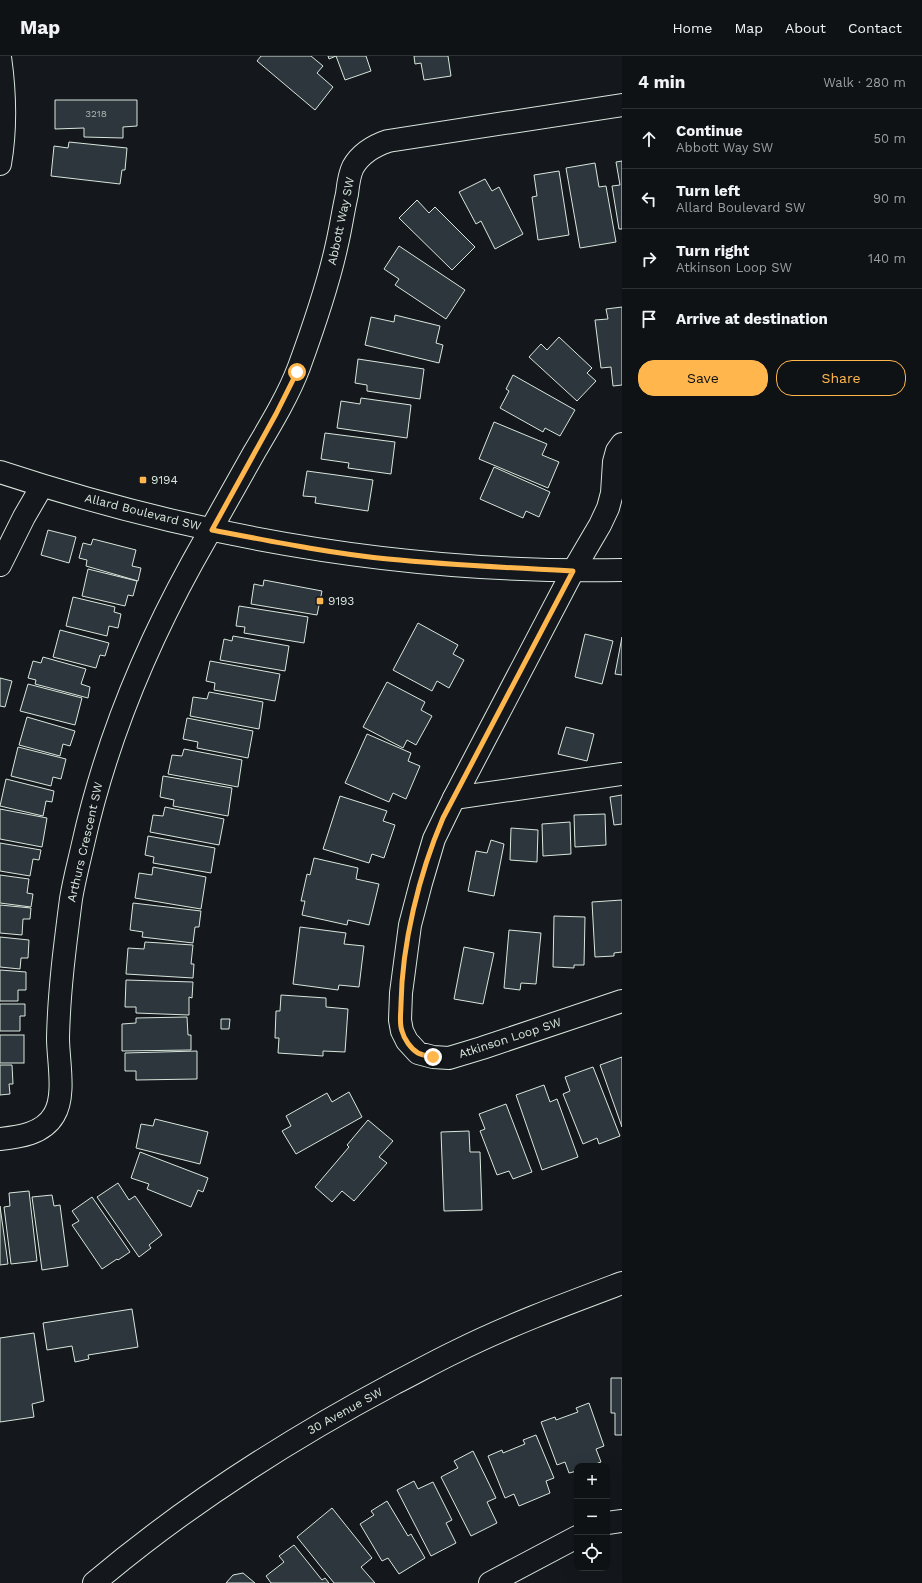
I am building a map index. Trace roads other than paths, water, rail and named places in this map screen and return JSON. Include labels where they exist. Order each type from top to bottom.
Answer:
[{"type":"street","points":[[0,57],[4,89],[4,123],[0,164]]},
{"type":"street","name":"Abbott Way SW","points":[[212,530],[276,414],[297,372],[321,308],[327,287],[352,170],[365,151],[388,141],[622,105]]},
{"type":"street","name":"Atkinson Loop SW","points":[[622,444],[617,451],[614,462],[612,493],[608,508],[600,526],[573,571],[434,839],[420,882],[410,925],[401,993],[401,1025],[407,1041],[418,1053],[433,1057],[449,1058],[622,1001]]},
{"type":"street","name":"Allard Boulevard SW","points":[[0,472],[42,486],[128,509],[212,530],[283,544],[387,559],[480,567],[573,571],[622,570]]},
{"type":"street","points":[[0,565],[24,517],[42,486]]},
{"type":"street","name":"Arthurs Crescent SW","points":[[0,1140],[21,1137],[34,1132],[45,1126],[54,1116],[57,1107],[60,1085],[58,1039],[65,942],[72,893],[93,798],[136,676],[174,597],[212,530]]},
{"type":"street","points":[[454,798],[622,774]]},
{"type":"street","name":"30 Avenue SW","points":[[94,1583],[134,1548],[199,1502],[272,1454],[345,1410],[455,1352],[565,1304],[622,1283]]},
{"type":"street","points":[[610,1523],[622,1521]]},
{"type":"street","points":[[490,1583],[574,1539]]},
{"type":"place","name":"9194","points":[[143,480]]},
{"type":"place","name":"9193","points":[[320,601]]}]
